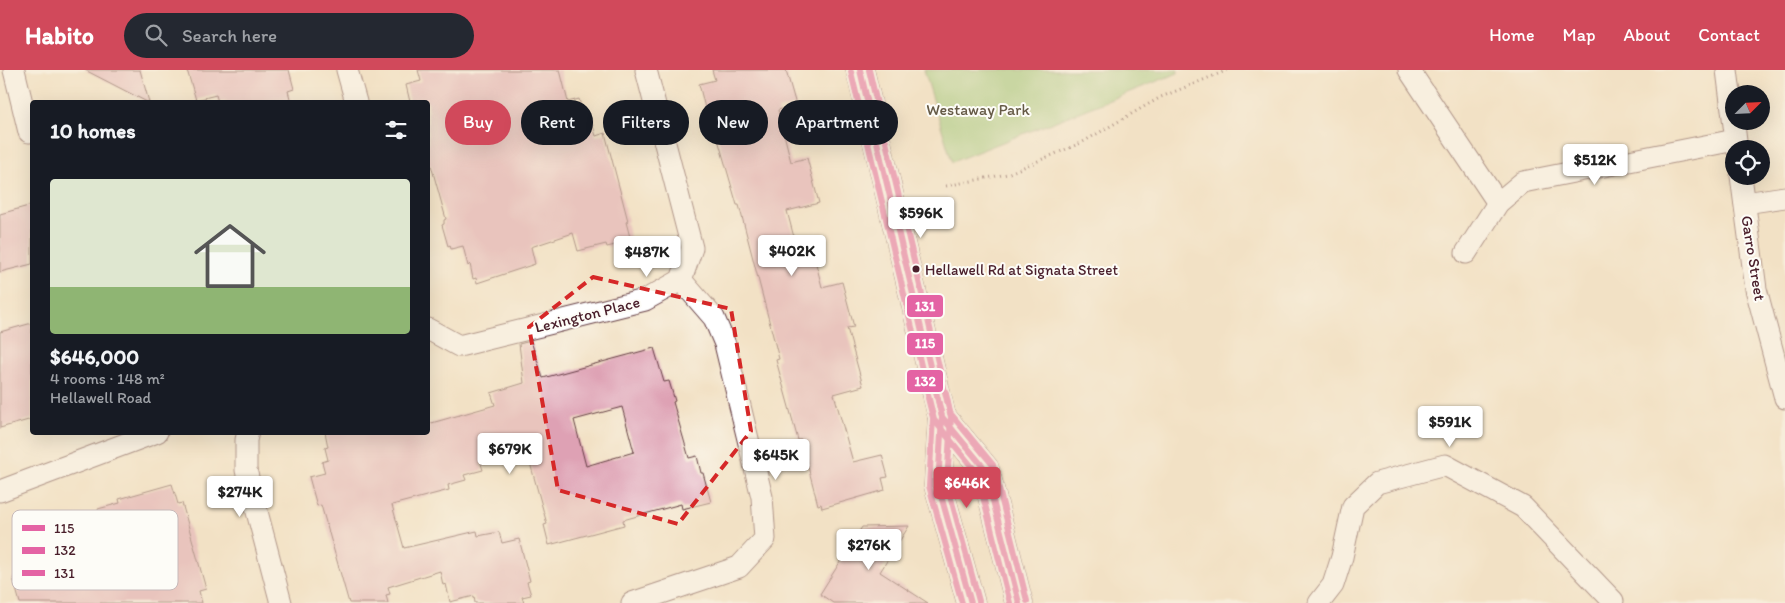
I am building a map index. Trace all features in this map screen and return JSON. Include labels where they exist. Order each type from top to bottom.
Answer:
[{"type":"street","points":[[14,70],[29,132]]},
{"type":"street","points":[[347,70],[355,100]]},
{"type":"street","points":[[632,603],[739,566],[765,540],[762,496],[725,344],[714,318],[680,280],[692,248],[646,70]]},
{"type":"street","points":[[860,70],[942,417],[938,486],[971,603]]},
{"type":"street","points":[[1409,70],[1498,203]]},
{"type":"street","points":[[1727,70],[1736,140]]},
{"type":"street","points":[[1466,253],[1498,203],[1523,182],[1725,146]]},
{"type":"street","name":"Garro Street","points":[[1742,185],[1756,289],[1785,398]]},
{"type":"street","points":[[1745,202],[1785,196]]},
{"type":"street","name":"Lexington Place","points":[[430,331],[459,346],[644,300],[680,280]]},
{"type":"street","points":[[942,417],[986,469],[1019,603]]},
{"type":"street","points":[[0,491],[149,435]]},
{"type":"street","points":[[241,435],[246,470],[281,603]]},
{"type":"street","points":[[1319,603],[1333,586],[1342,557],[1352,506],[1377,483],[1445,465],[1523,507],[1614,601]]},
{"type":"path","points":[[946,186],[1007,174],[1081,144],[1161,97],[1228,70]]},
{"type":"highlighted area","points":[[593,277],[731,309],[751,431],[678,524],[558,490],[529,327]]},
{"type":"green space","name":"Westaway Park","points":[[924,70],[1178,70],[1178,73],[952,162]]},
{"type":"building","points":[[85,70],[140,70],[148,100],[143,100]]},
{"type":"building","points":[[187,70],[289,70],[294,89],[288,91],[290,100],[217,100],[216,95],[196,100]]},
{"type":"building","points":[[418,70],[560,70],[568,100],[521,100],[521,145],[593,145],[593,126],[596,136],[603,134],[603,145],[608,145],[628,221],[626,222],[631,241],[607,247],[606,244],[578,251],[573,233],[531,247],[535,264],[477,283],[476,278],[473,279],[470,264],[468,266],[463,246],[451,249],[450,245],[448,246],[442,225],[446,219],[430,165],[430,100],[410,100],[406,85],[421,81]]},
{"type":"building","points":[[712,70],[786,70],[795,100],[778,100],[778,145],[787,145],[791,162],[807,158],[819,203],[787,211],[800,260],[814,256],[822,287],[842,282],[854,327],[847,328],[863,386],[834,394],[853,462],[882,455],[888,477],[882,478],[885,490],[822,508],[821,504],[818,505],[801,440],[798,440],[776,360],[779,359],[739,205],[737,205],[720,145],[768,145],[768,100],[703,100],[699,84],[715,80]]},
{"type":"building","points":[[30,206],[30,264],[0,272],[0,214]]},
{"type":"building","points":[[30,324],[30,420],[0,428],[0,332]]},
{"type":"building","points":[[531,341],[543,378],[654,348],[664,382],[669,381],[689,458],[697,456],[711,502],[682,509],[681,504],[623,520],[624,525],[549,545],[544,525],[547,524],[527,452],[481,464],[483,470],[464,475],[466,480],[448,485],[449,490],[392,505],[404,548],[477,531],[478,536],[499,532],[502,543],[519,539],[530,581],[527,582],[531,595],[522,597],[524,603],[475,603],[474,596],[450,602],[446,584],[443,585],[440,571],[388,587],[390,594],[386,595],[388,603],[349,603],[321,505],[317,506],[309,477],[325,473],[322,462],[328,460],[325,448],[328,447],[326,435],[430,435],[430,423],[495,405],[491,393],[524,383],[519,344]],"holes":[[[622,407],[634,452],[586,466],[574,420]]]},
{"type":"building","points":[[172,484],[178,504],[182,503],[206,589],[199,591],[202,603],[20,603],[16,590],[178,590],[178,510],[98,510],[120,503],[119,499]]},
{"type":"building","points":[[909,526],[880,572],[928,603],[833,603],[820,594],[862,527]]},
{"type":"transit line","name":"115","points":[[860,70],[942,417],[985,469],[1019,603]]},
{"type":"transit line","name":"131","points":[[869,70],[950,413],[993,465],[1027,601]]},
{"type":"transit line","name":"132","points":[[851,72],[934,420],[977,473],[1010,603]]},
{"type":"transit line","name":"131","points":[[946,394],[951,417],[947,484],[979,601]]},
{"type":"transit line","name":"115","points":[[937,396],[942,417],[938,485],[971,603]]},
{"type":"transit line","name":"132","points":[[928,398],[933,418],[929,486],[962,603]]},
{"type":"place","name":"Hellawell Rd at Signata Street","points":[[916,269]]}]
